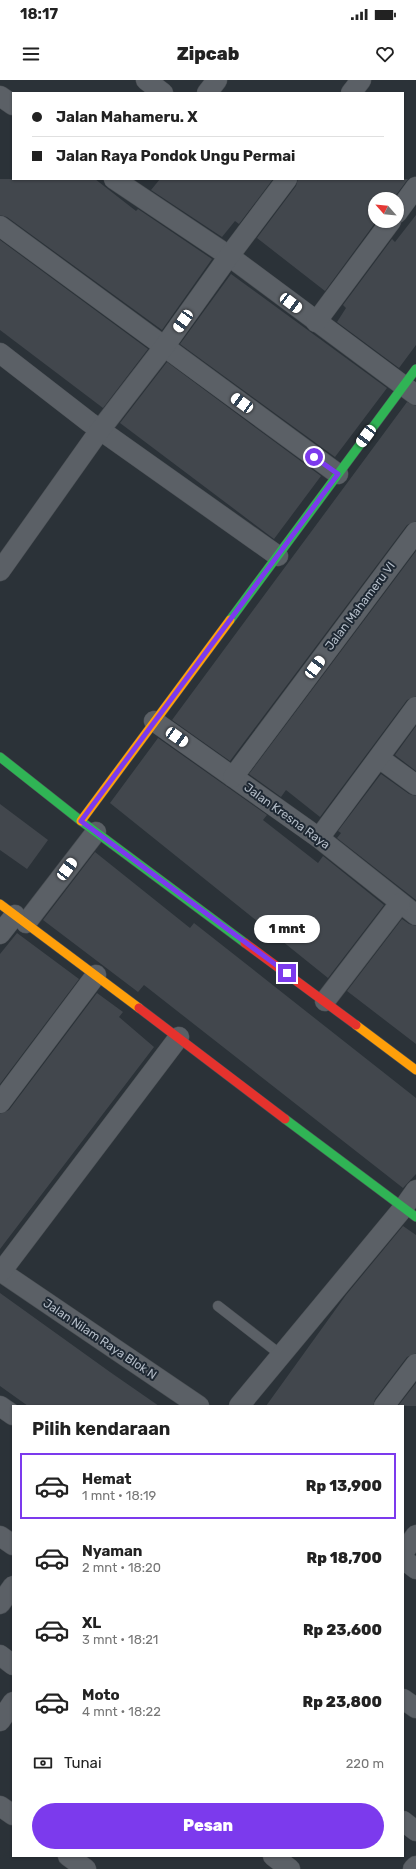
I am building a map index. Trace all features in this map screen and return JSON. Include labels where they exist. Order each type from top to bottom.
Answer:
[{"type":"street","points":[[146,80],[162,92]]},
{"type":"street","points":[[208,92],[217,80]]},
{"type":"street","points":[[352,92],[361,80]]},
{"type":"street","points":[[0,96],[12,104]]},
{"type":"street","points":[[118,180],[139,186],[316,322],[410,390]]},
{"type":"street","points":[[0,571],[100,430],[164,347],[229,256],[286,180]]},
{"type":"street","points":[[404,203],[416,187]]},
{"type":"street","points":[[0,226],[338,474]]},
{"type":"street","points":[[316,322],[386,228]]},
{"type":"street","points":[[0,353],[100,430],[278,556]]},
{"type":"street","points":[[0,934],[14,914],[89,826],[154,721],[338,474],[410,390],[416,369]]},
{"type":"street","name":"Jalan Mahameru VI","points":[[233,777],[416,532]]},
{"type":"street","points":[[319,838],[416,707]]},
{"type":"street","name":"Jalan Kresna Raya","points":[[154,721],[319,838],[416,915]]},
{"type":"street","points":[[0,757],[89,826],[416,1070]]},
{"type":"street","points":[[379,758],[416,785]]},
{"type":"street","points":[[325,1001],[400,903]]},
{"type":"street","points":[[14,914],[410,1212]]},
{"type":"street","points":[[0,1103],[96,975]]},
{"type":"street","points":[[1,1272],[179,1037]]},
{"type":"street","points":[[240,1405],[281,1355],[410,1212],[416,1190]]},
{"type":"street","name":"Jalan Nilam Raya Blok N","points":[[1,1272],[198,1405]]},
{"type":"street","points":[[385,1405],[416,1364]]},
{"type":"street","points":[[0,1406],[12,1414]]},
{"type":"street","points":[[404,1552],[416,1535]]},
{"type":"street","points":[[0,1536],[12,1544]]},
{"type":"street","points":[[404,1560],[416,1569]]},
{"type":"street","points":[[0,1604],[12,1587]]},
{"type":"street","points":[[0,1656],[12,1664]]},
{"type":"street","points":[[404,1700],[416,1708]]},
{"type":"street","points":[[0,1721],[12,1703]]},
{"type":"street","points":[[0,1806],[12,1814]]},
{"type":"street","points":[[404,1822],[416,1831]]},
{"type":"street","points":[[69,1857],[86,1869]]},
{"type":"street","points":[[274,1857],[290,1869]]},
{"type":"street","points":[[413,1869],[416,1866]]},
{"type":"lane","points":[[218,1306],[281,1355]]},
{"type":"building","points":[[0,179],[96,180],[136,211],[138,209],[212,259],[162,330],[7,217],[0,215]]},
{"type":"building","points":[[408,179],[398,192],[368,192],[368,228],[371,228],[325,291],[257,238],[296,186],[298,180]]},
{"type":"building","points":[[159,180],[272,180],[239,224],[235,221],[222,237],[151,190]]},
{"type":"building","points":[[416,215],[416,345],[399,368],[337,322],[346,308],[343,305],[392,239],[395,242]]},
{"type":"building","points":[[0,240],[148,349],[103,408],[0,330]]},
{"type":"building","points":[[231,274],[387,388],[335,457],[180,344]]},
{"type":"building","points":[[167,362],[321,476],[274,539],[120,423]]},
{"type":"building","points":[[407,402],[416,406],[416,521],[407,525],[230,761],[172,720]]},
{"type":"building","points":[[416,551],[416,696],[407,700],[320,817],[286,790],[281,797],[249,774]]},
{"type":"building","points":[[416,726],[416,771],[395,755]]},
{"type":"building","points":[[158,738],[267,815],[263,820],[318,863],[323,856],[384,905],[328,978],[110,803]]},
{"type":"building","points":[[381,774],[409,794],[416,796],[416,900],[337,838],[341,833],[338,831]]},
{"type":"building","points":[[0,804],[48,840],[27,869],[0,850]]},
{"type":"building","points":[[95,852],[190,928],[194,923],[416,1098],[416,1174],[403,1188],[144,985],[138,992],[43,920]]},
{"type":"building","points":[[402,919],[409,924],[416,926],[416,1044],[347,991]]},
{"type":"building","points":[[17,933],[79,979],[0,1084],[0,954]]},
{"type":"building","points":[[97,993],[123,1012],[119,1017],[154,1047],[0,1249],[0,1114],[9,1110]]},
{"type":"building","points":[[403,1226],[416,1235],[416,1353],[407,1357],[375,1399],[373,1405],[267,1405],[346,1295]]},
{"type":"building","points":[[0,1293],[158,1405],[27,1405],[0,1386]]},
{"type":"building","points":[[416,1383],[416,1406],[399,1405]]},
{"type":"traffic: fast","points":[[230,620],[416,369]]},
{"type":"traffic: fast","points":[[0,757],[81,821],[245,943]]},
{"type":"traffic: fast","points":[[285,1119],[416,1217]]},
{"type":"traffic: slow","points":[[81,821],[230,620]]},
{"type":"traffic: slow","points":[[0,904],[139,1008]]},
{"type":"traffic: slow","points":[[356,1025],[416,1070]]},
{"type":"traffic: jam","points":[[245,943],[356,1025]]},
{"type":"traffic: jam","points":[[139,1008],[285,1119]]},
{"type":"route","points":[[287,973],[81,821],[338,474],[314,457]]}]
